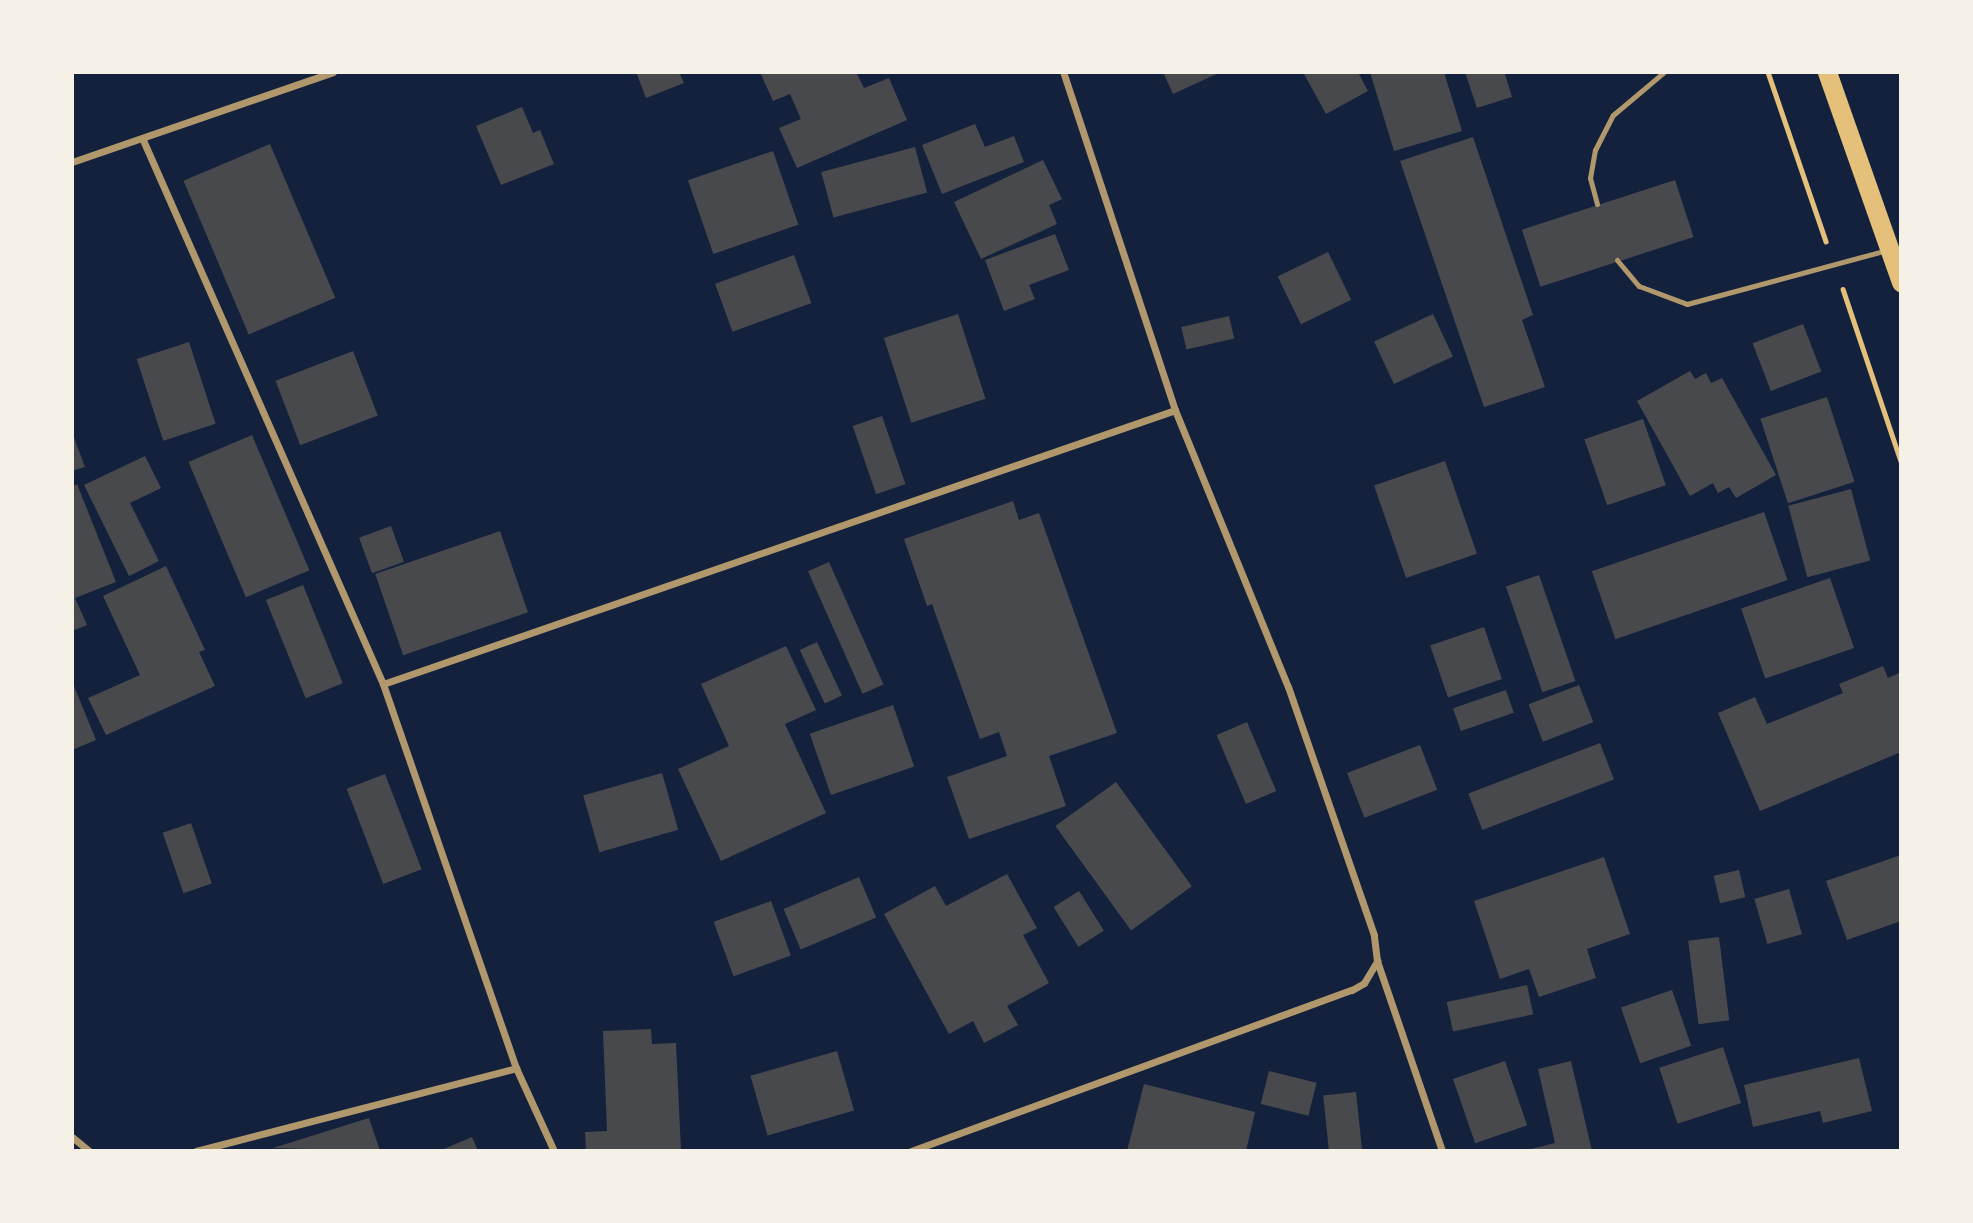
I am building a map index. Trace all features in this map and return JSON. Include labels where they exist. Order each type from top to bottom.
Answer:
[{"type":"highway","points":[[1828,72],[1901,282]]},
{"type":"street","points":[[72,162],[143,140],[333,72]]},
{"type":"street","points":[[1063,72],[1175,410],[1288,687],[1374,935],[1377,961],[1443,1151]]},
{"type":"street","points":[[143,140],[383,684],[516,1068],[554,1151]]},
{"type":"street","points":[[383,684],[1175,410]]},
{"type":"street","points":[[911,1151],[1352,990],[1364,983],[1377,961]]},
{"type":"street","points":[[196,1151],[516,1068]]},
{"type":"street","points":[[72,1137],[89,1151]]},
{"type":"lane","points":[[1597,204],[1590,178],[1595,150],[1613,115],[1664,72]]},
{"type":"lane","points":[[1617,260],[1639,286],[1687,304],[1890,250]]},
{"type":"building","points":[[636,72],[679,72],[684,83],[646,98]]},
{"type":"building","points":[[760,72],[856,72],[864,88],[889,78],[907,120],[797,168],[779,128],[801,119],[790,94],[773,101]]},
{"type":"building","points":[[1163,72],[1221,72],[1173,94]]},
{"type":"building","points":[[1303,72],[1358,72],[1368,91],[1326,114]]},
{"type":"building","points":[[1370,72],[1444,72],[1462,131],[1394,151]]},
{"type":"building","points":[[1465,72],[1509,72],[1505,74],[1512,97],[1477,108]]},
{"type":"building","points":[[522,107],[533,133],[540,130],[554,164],[501,185],[476,126]]},
{"type":"building","points":[[975,124],[985,147],[1014,136],[1024,162],[942,194],[922,145]]},
{"type":"building","points":[[1473,137],[1533,315],[1522,320],[1545,387],[1484,407],[1400,161]]},
{"type":"building","points":[[270,144],[335,298],[249,334],[183,181]]},
{"type":"building","points":[[915,147],[927,192],[833,218],[821,172]]},
{"type":"building","points":[[773,151],[798,225],[713,254],[688,180]]},
{"type":"building","points":[[1043,160],[1062,199],[1049,205],[1057,224],[981,259],[954,202]]},
{"type":"building","points":[[1675,180],[1694,237],[1540,287],[1522,230]]},
{"type":"building","points":[[1055,234],[1069,270],[1029,285],[1035,299],[1004,311],[985,260]]},
{"type":"building","points":[[1328,252],[1351,300],[1301,324],[1278,277]]},
{"type":"building","points":[[794,255],[811,303],[733,332],[715,284]]},
{"type":"building","points":[[958,314],[986,399],[911,423],[884,338]]},
{"type":"building","points":[[1433,314],[1453,357],[1394,384],[1374,341]]},
{"type":"building","points":[[1229,316],[1234,338],[1186,349],[1181,327]]},
{"type":"building","points":[[1803,324],[1821,372],[1771,391],[1753,343]]},
{"type":"building","points":[[189,342],[216,424],[163,441],[137,359]]},
{"type":"building","points":[[353,351],[378,415],[300,445],[276,381]]},
{"type":"building","points":[[1690,371],[1695,379],[1706,373],[1711,383],[1722,378],[1776,475],[1736,498],[1729,487],[1718,493],[1713,483],[1690,496],[1637,401]]},
{"type":"building","points":[[1827,397],[1855,482],[1788,503],[1760,419]]},
{"type":"building","points":[[882,416],[905,484],[876,494],[853,426]]},
{"type":"building","points":[[1643,419],[1666,485],[1607,505],[1584,439]]},
{"type":"building","points":[[72,432],[85,467],[72,471]]},
{"type":"building","points":[[252,435],[309,570],[246,597],[188,462]]},
{"type":"building","points":[[145,456],[161,488],[130,503],[159,561],[129,576],[84,485]]},
{"type":"building","points":[[1445,461],[1477,554],[1406,578],[1374,485]]},
{"type":"building","points":[[77,484],[116,582],[75,598],[87,625],[72,631],[72,487]]},
{"type":"building","points":[[1851,489],[1870,560],[1807,577],[1788,506]]},
{"type":"building","points":[[1013,501],[1019,520],[1039,513],[1117,733],[1049,756],[1066,806],[969,839],[947,777],[1007,756],[999,732],[980,739],[932,604],[927,606],[904,539]]},
{"type":"building","points":[[1764,512],[1787,580],[1615,639],[1592,571]]},
{"type":"building","points":[[391,526],[404,562],[372,573],[359,538]]},
{"type":"building","points":[[500,531],[528,612],[403,655],[375,574]]},
{"type":"building","points":[[829,562],[884,684],[862,694],[808,571]]},
{"type":"building","points":[[166,566],[205,650],[199,652],[215,686],[106,735],[88,698],[140,675],[103,596]]},
{"type":"building","points":[[1539,575],[1575,681],[1542,692],[1506,586]]},
{"type":"building","points":[[1830,578],[1854,648],[1765,679],[1741,609]]},
{"type":"building","points":[[303,585],[343,683],[306,698],[266,600]]},
{"type":"building","points":[[1484,627],[1502,679],[1448,698],[1430,646]]},
{"type":"building","points":[[817,642],[842,695],[825,704],[800,650]]},
{"type":"building","points":[[786,646],[816,710],[785,724],[826,813],[721,861],[678,769],[729,746],[701,684]]},
{"type":"building","points":[[1883,666],[1888,678],[1901,672],[1901,752],[1760,811],[1718,713],[1755,697],[1767,724],[1843,693],[1839,684]]},
{"type":"building","points":[[72,681],[96,740],[72,750]]},
{"type":"building","points":[[1579,685],[1593,722],[1543,742],[1529,704]]},
{"type":"building","points":[[1506,690],[1514,713],[1461,731],[1453,708]]},
{"type":"building","points":[[893,705],[914,766],[831,795],[810,734]]},
{"type":"building","points":[[1247,722],[1276,791],[1246,804],[1217,735]]},
{"type":"building","points":[[1600,743],[1614,779],[1482,830],[1468,794]]},
{"type":"building","points":[[1420,745],[1437,790],[1364,818],[1347,773]]},
{"type":"building","points":[[662,773],[678,830],[599,852],[583,796]]},
{"type":"building","points":[[385,774],[422,869],[383,884],[347,789]]},
{"type":"building","points":[[1116,782],[1192,886],[1131,930],[1055,826]]},
{"type":"building","points":[[191,823],[212,884],[183,893],[163,833]]},
{"type":"building","points":[[1901,855],[1901,921],[1847,940],[1826,881]]},
{"type":"building","points":[[1604,857],[1630,934],[1587,949],[1596,978],[1539,997],[1529,969],[1500,979],[1474,901]]},
{"type":"building","points":[[1739,870],[1745,897],[1720,903],[1714,876]]},
{"type":"building","points":[[1007,874],[1037,928],[1023,935],[1049,983],[1007,1006],[1018,1025],[984,1043],[973,1021],[949,1034],[884,914],[935,886],[946,906]]},
{"type":"building","points":[[859,877],[876,918],[801,950],[784,909]]},
{"type":"building","points":[[1789,889],[1802,934],[1767,944],[1754,899]]},
{"type":"building","points":[[1079,891],[1104,931],[1078,947],[1054,907]]},
{"type":"building","points":[[771,901],[791,956],[734,976],[714,922]]},
{"type":"building","points":[[1719,937],[1729,1020],[1698,1024],[1688,941]]},
{"type":"building","points":[[1527,985],[1533,1014],[1453,1031],[1447,1002]]},
{"type":"building","points":[[1672,990],[1691,1046],[1640,1063],[1621,1008]]},
{"type":"building","points":[[651,1029],[652,1044],[676,1043],[681,1151],[586,1151],[585,1132],[607,1131],[603,1031]]},
{"type":"building","points":[[1723,1047],[1741,1103],[1678,1124],[1659,1068]]},
{"type":"building","points":[[837,1051],[854,1111],[768,1135],[750,1076]]},
{"type":"building","points":[[1859,1058],[1872,1111],[1823,1123],[1820,1111],[1753,1127],[1744,1085]]},
{"type":"building","points":[[1505,1061],[1527,1125],[1475,1143],[1453,1079]]},
{"type":"building","points":[[1571,1061],[1592,1151],[1523,1151],[1555,1143],[1538,1069]]},
{"type":"building","points":[[1269,1071],[1317,1083],[1308,1116],[1261,1104]]},
{"type":"building","points":[[1144,1084],[1255,1112],[1246,1151],[1127,1151]]},
{"type":"building","points":[[1356,1092],[1362,1151],[1329,1151],[1323,1095]]},
{"type":"building","points":[[369,1118],[380,1151],[273,1148]]},
{"type":"building","points":[[472,1137],[478,1151],[439,1151]]}]
